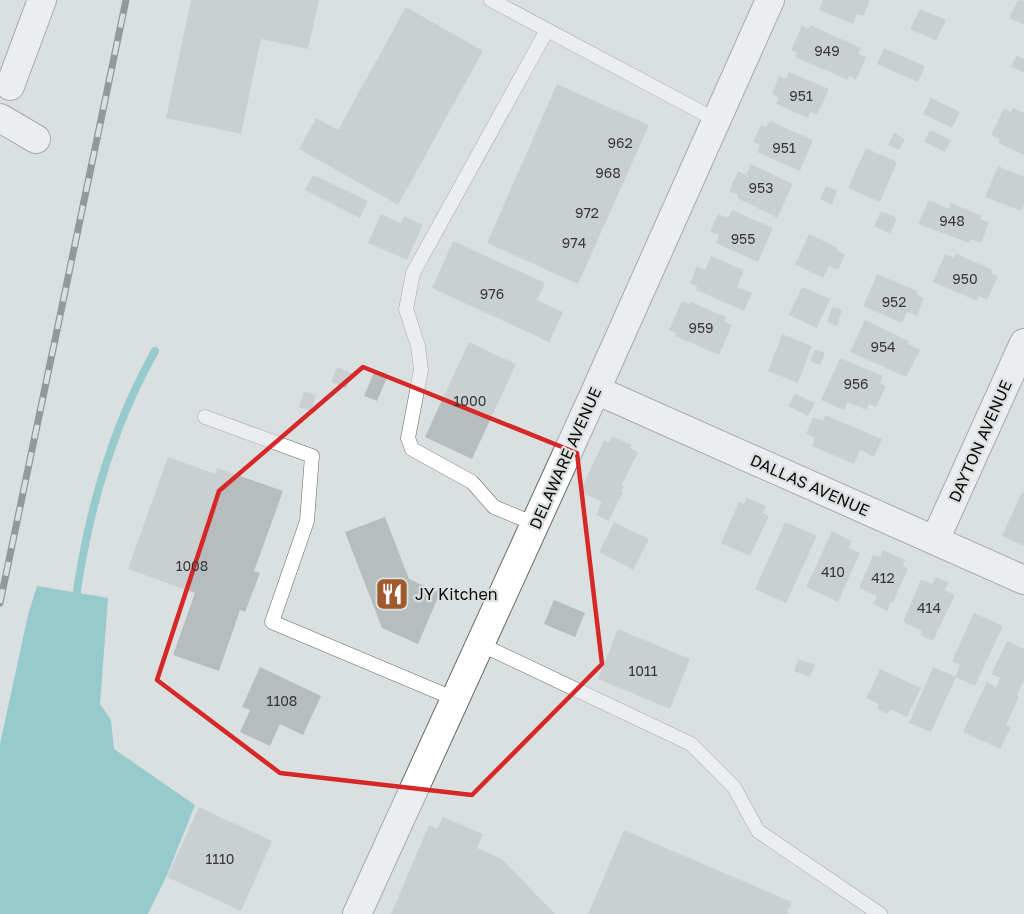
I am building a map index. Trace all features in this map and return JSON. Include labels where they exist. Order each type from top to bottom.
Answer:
[{"type":"street","points":[[10,86],[42,0]]},
{"type":"street","name":"DELAWARE AVENUE","points":[[357,914],[596,390],[770,0]]},
{"type":"street","points":[[0,118],[36,139]]},
{"type":"street","name":"DAYTON AVENUE","points":[[935,540],[1024,342]]},
{"type":"street","name":"DALLAS AVENUE","points":[[596,390],[1024,580]]},
{"type":"lane","points":[[491,0],[716,120]]},
{"type":"lane","points":[[535,524],[495,507],[472,482],[412,449],[408,438],[421,370],[418,346],[406,309],[413,273],[547,30]]},
{"type":"lane","points":[[205,417],[312,456],[307,521],[272,622],[455,699]]},
{"type":"lane","points":[[480,644],[691,744],[734,787],[758,831],[880,914]]},
{"type":"highlighted area","points":[[363,367],[577,453],[602,664],[472,795],[280,773],[157,680],[219,491]]},
{"type":"water","points":[[37,586],[108,598],[100,704],[111,720],[114,749],[195,805],[167,875],[148,914],[0,914],[0,744],[28,615]]},
{"type":"building","points":[[191,0],[319,0],[308,49],[261,39],[241,134],[166,118]]},
{"type":"building","points":[[823,0],[870,1],[863,16],[857,14],[853,24],[819,10]]},
{"type":"building","points":[[1018,0],[1024,1],[1024,25],[1009,18]]},
{"type":"building","points":[[406,7],[483,51],[398,205],[299,149],[316,118],[338,130]]},
{"type":"building","points":[[920,9],[946,20],[936,41],[910,29]]},
{"type":"building","points":[[802,25],[808,29],[810,25],[861,48],[858,54],[866,57],[856,80],[849,76],[848,80],[795,57],[797,53],[791,50]]},
{"type":"building","points":[[884,48],[925,66],[918,82],[877,64]]},
{"type":"building","points":[[1016,56],[1024,59],[1024,72],[1011,67]]},
{"type":"building","points":[[789,72],[829,89],[817,115],[811,112],[808,118],[776,104],[779,98],[772,94],[779,76],[786,79]]},
{"type":"building","points":[[557,84],[649,125],[578,284],[487,243]]},
{"type":"building","points":[[931,98],[960,112],[952,128],[923,114]]},
{"type":"building","points":[[1004,108],[1011,112],[1013,108],[1024,113],[1024,155],[998,143],[1000,139],[991,135]]},
{"type":"building","points":[[770,121],[813,140],[800,171],[757,152],[760,145],[753,142],[761,125],[766,127]]},
{"type":"building","points":[[930,130],[951,140],[945,152],[924,142]]},
{"type":"building","points":[[894,133],[905,139],[899,150],[888,145]]},
{"type":"building","points":[[866,148],[897,162],[880,202],[848,188]]},
{"type":"building","points":[[751,164],[793,184],[777,218],[737,198],[738,195],[729,191],[738,171],[746,175]]},
{"type":"building","points":[[998,166],[1024,177],[1024,204],[1021,211],[985,197]]},
{"type":"building","points":[[313,175],[368,201],[360,218],[305,190]]},
{"type":"building","points":[[826,186],[837,191],[832,205],[820,199]]},
{"type":"building","points":[[929,200],[949,209],[951,203],[982,216],[981,219],[989,223],[981,243],[971,239],[969,243],[918,224]]},
{"type":"building","points":[[732,210],[773,228],[758,262],[716,243],[719,235],[710,232],[718,214],[728,218]]},
{"type":"building","points":[[881,211],[897,218],[890,234],[874,226]]},
{"type":"building","points":[[381,214],[401,223],[404,216],[423,225],[407,260],[368,243]]},
{"type":"building","points":[[809,234],[838,248],[837,250],[845,255],[838,270],[829,266],[823,278],[795,264]]},
{"type":"building","points":[[453,241],[545,283],[537,300],[563,312],[549,342],[432,288]]},
{"type":"building","points":[[956,253],[992,270],[991,273],[998,276],[987,300],[979,296],[977,301],[933,282],[945,254],[954,258]]},
{"type":"building","points":[[711,256],[744,270],[737,287],[752,293],[744,311],[696,290],[697,286],[690,283],[697,266],[705,270]]},
{"type":"building","points":[[877,274],[917,291],[916,294],[924,298],[917,316],[907,312],[902,323],[863,306]]},
{"type":"building","points":[[802,287],[830,299],[817,328],[789,315]]},
{"type":"building","points":[[682,301],[690,304],[691,302],[726,317],[724,322],[732,325],[719,355],[675,336],[676,333],[669,330]]},
{"type":"building","points":[[832,307],[842,310],[837,326],[827,322]]},
{"type":"building","points":[[865,320],[909,341],[908,344],[920,350],[906,377],[850,352]]},
{"type":"building","points":[[782,334],[812,346],[798,383],[768,371]]},
{"type":"building","points":[[469,342],[516,364],[472,459],[425,437]]},
{"type":"building","points":[[815,349],[825,353],[820,365],[810,361]]},
{"type":"building","points":[[840,358],[883,376],[880,383],[886,386],[876,407],[869,404],[866,410],[848,402],[844,410],[821,400]]},
{"type":"building","points":[[337,367],[352,373],[346,388],[331,382]]},
{"type":"building","points":[[375,370],[388,375],[377,401],[364,396]]},
{"type":"building","points":[[304,391],[316,395],[311,411],[299,407]]},
{"type":"building","points":[[795,394],[815,403],[808,416],[788,406]]},
{"type":"building","points":[[825,415],[882,439],[874,457],[860,450],[854,464],[812,446],[815,438],[806,434],[813,417],[823,421]]},
{"type":"building","points":[[612,436],[631,445],[630,448],[638,452],[622,485],[624,486],[621,492],[623,492],[609,521],[596,515],[602,502],[580,492],[604,440],[609,443]]},
{"type":"building","points":[[168,457],[215,474],[217,468],[283,491],[254,571],[260,573],[245,612],[240,610],[219,671],[173,655],[195,593],[128,569]]},
{"type":"building","points":[[1022,492],[1024,493],[1024,546],[1002,536]]},
{"type":"building","points":[[747,498],[766,506],[763,513],[769,516],[750,556],[721,543],[739,502],[744,504]]},
{"type":"building","points":[[385,517],[409,579],[440,593],[418,644],[382,628],[345,532]]},
{"type":"building","points":[[614,522],[649,539],[633,570],[599,552]]},
{"type":"building","points":[[785,522],[817,536],[786,603],[755,589]]},
{"type":"building","points":[[832,531],[852,541],[849,548],[860,553],[838,602],[806,587]]},
{"type":"building","points":[[883,550],[905,560],[903,566],[908,569],[887,611],[873,604],[877,596],[859,588],[873,555],[880,557]]},
{"type":"building","points":[[936,577],[949,582],[945,590],[955,595],[933,641],[920,635],[922,631],[903,622],[921,579],[932,584]]},
{"type":"building","points":[[554,600],[585,613],[575,637],[544,624]]},
{"type":"building","points":[[974,613],[1003,626],[975,686],[955,677],[960,665],[952,661]]},
{"type":"building","points":[[618,629],[690,659],[670,709],[598,679]]},
{"type":"building","points":[[1007,641],[1024,649],[1024,680],[1006,725],[1011,727],[1000,749],[963,732],[987,682],[996,687],[1000,678],[991,674]]},
{"type":"building","points":[[798,659],[815,665],[810,677],[794,671]]},
{"type":"building","points":[[260,667],[321,696],[303,735],[280,724],[270,746],[240,732],[250,710],[242,707]]},
{"type":"building","points":[[933,667],[956,677],[931,732],[909,723]]},
{"type":"building","points":[[880,669],[921,688],[907,717],[890,709],[888,714],[877,709],[879,704],[866,698]]},
{"type":"building","points":[[199,807],[272,841],[241,911],[167,877]]},
{"type":"building","points":[[443,817],[483,834],[477,848],[502,859],[555,914],[391,914],[429,825],[437,829]]},
{"type":"building","points":[[624,830],[792,902],[787,912],[789,914],[588,914]]},
{"type":"waterway","points":[[75,604],[86,538],[103,474],[126,411],[155,351]]},
{"type":"railway","points":[[0,603],[126,0]]},
{"type":"place","name":"JY Kitchen","points":[[392,594]]}]
